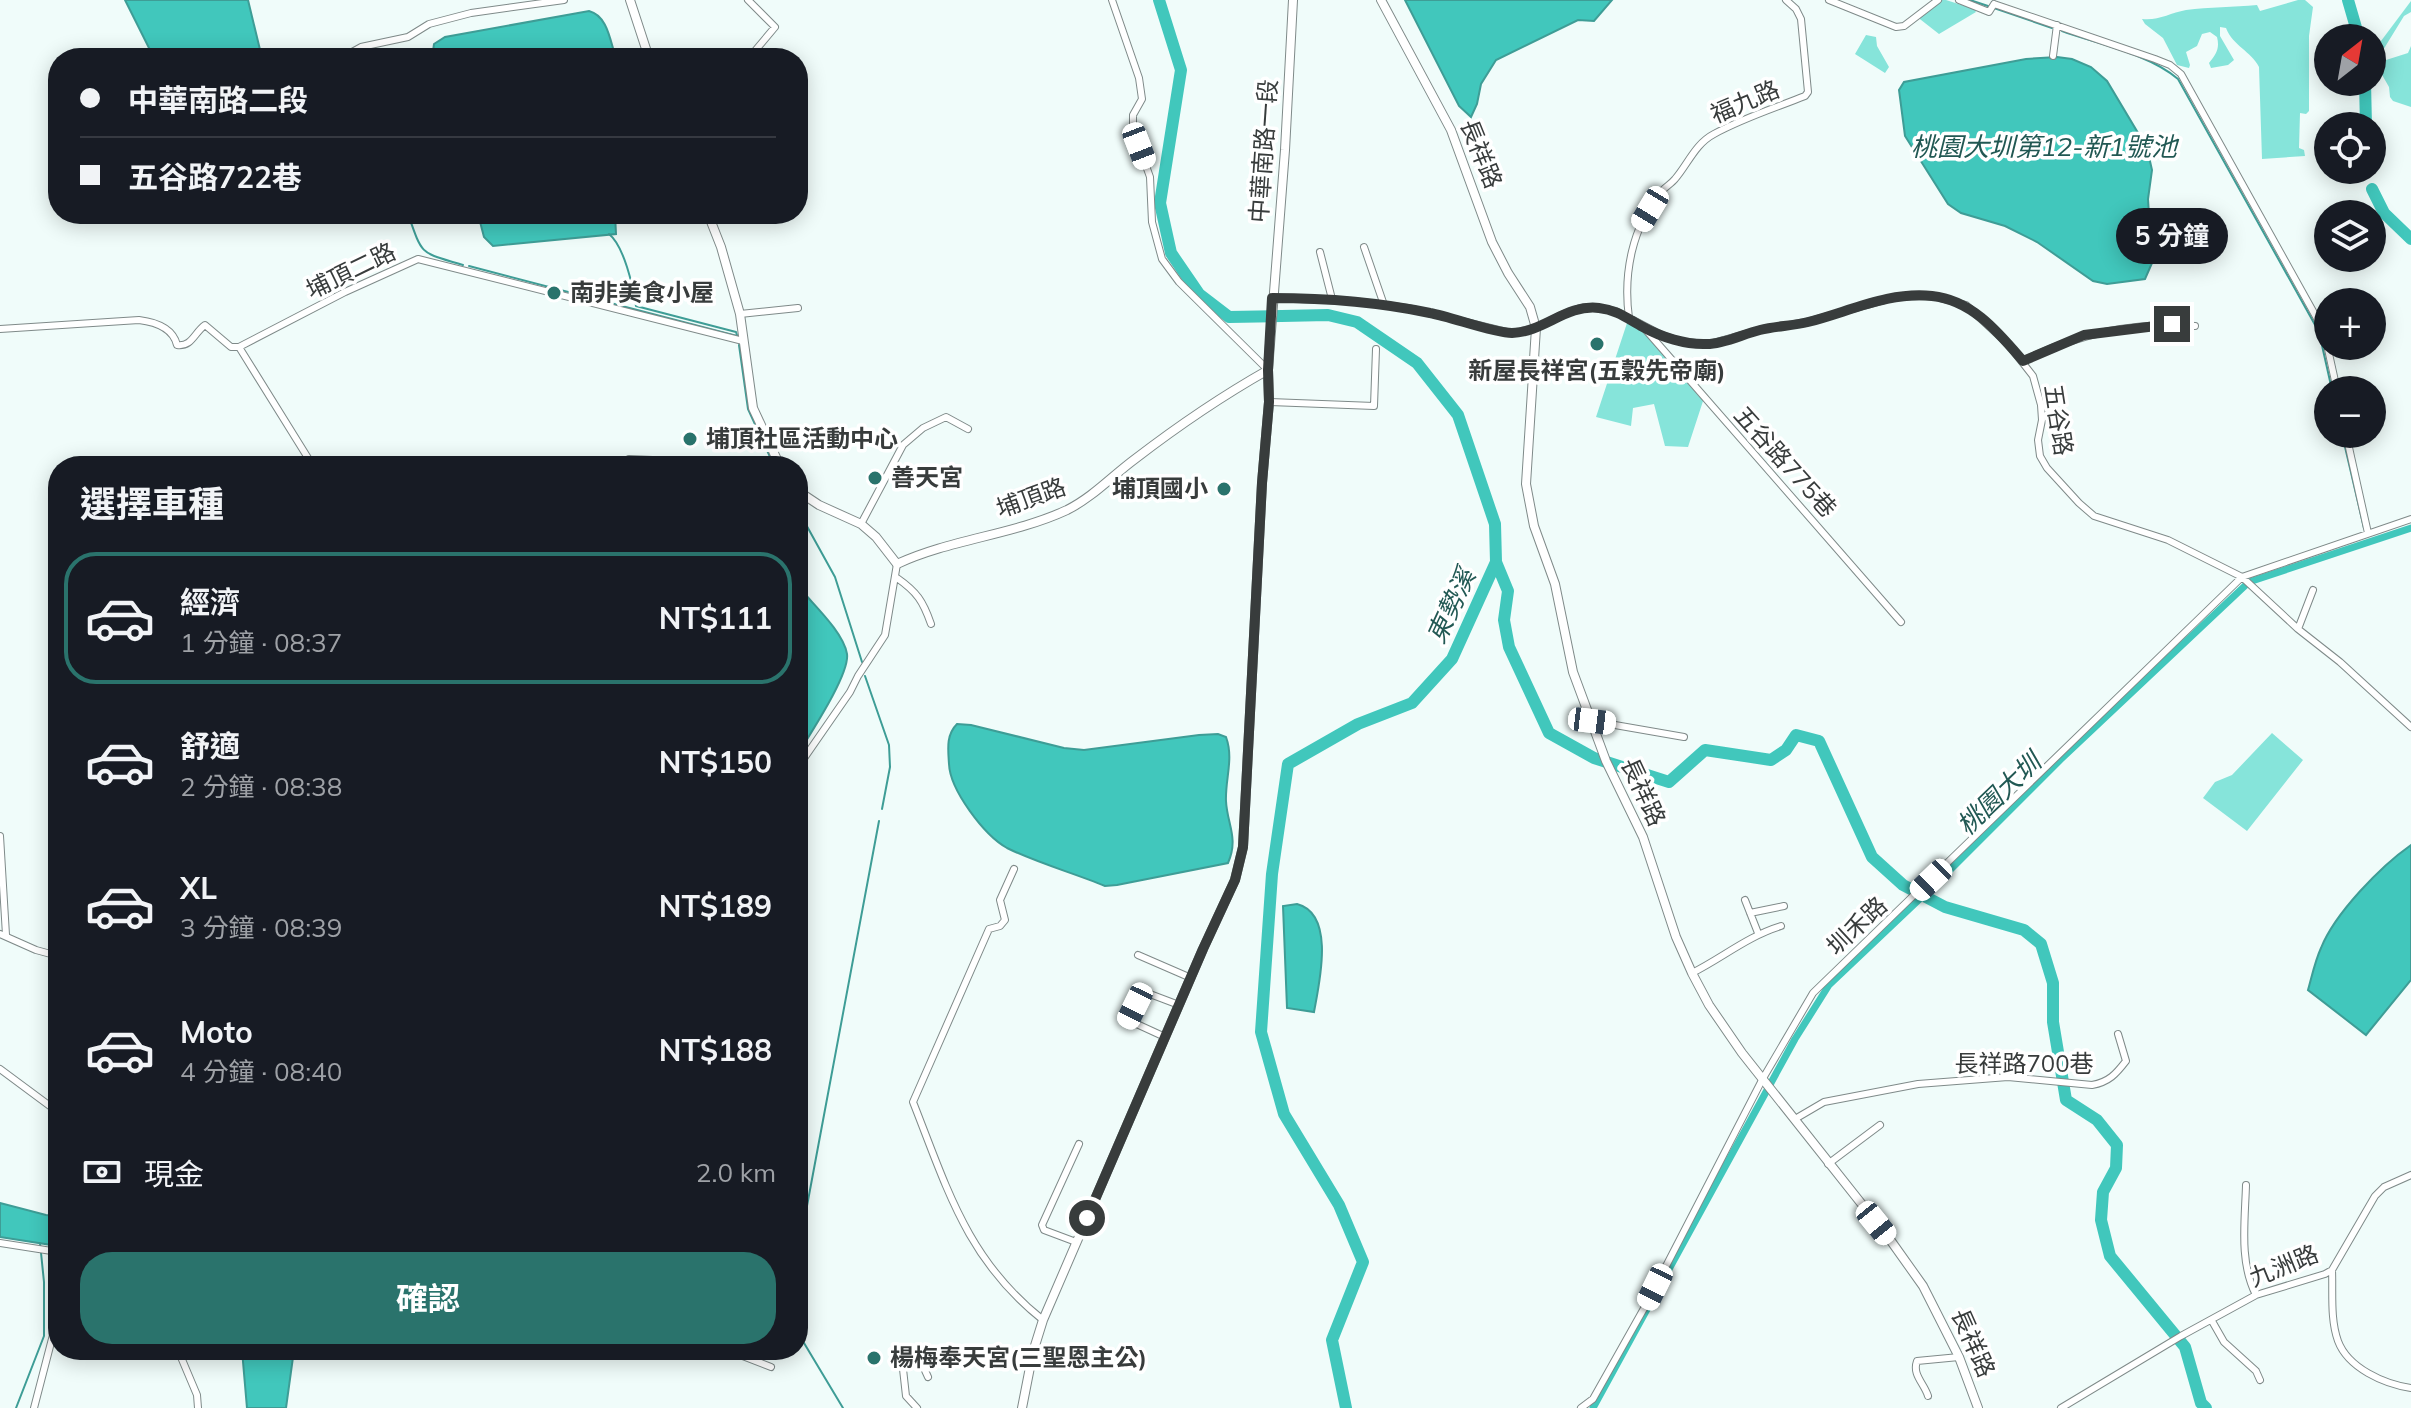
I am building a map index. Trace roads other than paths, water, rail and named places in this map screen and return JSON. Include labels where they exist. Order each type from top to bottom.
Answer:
[{"type":"street","points":[[359,48],[408,37],[429,24],[471,13],[564,0]]},
{"type":"street","points":[[630,0],[646,48]]},
{"type":"street","points":[[748,0],[775,27],[757,48]]},
{"type":"street","points":[[1112,0],[1141,86],[1142,99],[1133,115],[1133,123],[1150,177],[1152,222],[1162,259],[1179,282],[1268,370]]},
{"type":"street","name":"中華南路一段","points":[[1022,1408],[1043,1320],[1235,880],[1243,847],[1272,302],[1285,150],[1293,0]]},
{"type":"street","name":"長祥路","points":[[1381,0],[1451,130],[1492,242],[1530,307],[1536,328],[1526,484],[1534,526],[1555,584],[1573,672],[1605,757],[1643,837],[1676,937],[1716,1015],[1766,1085],[1891,1241],[1923,1286],[1959,1357],[1978,1408]]},
{"type":"street","points":[[1786,0],[1796,9],[1803,0]]},
{"type":"street","points":[[1829,0],[1896,27],[1904,26],[1938,0]]},
{"type":"street","points":[[1959,0],[1989,12],[1994,2],[2170,65],[2181,74],[2324,331],[2334,376]]},
{"type":"street","name":"福九路","points":[[1629,318],[1625,293],[1628,263],[1639,228],[1662,191],[1674,180],[1694,151],[1714,134],[1805,96],[1808,92],[1801,19],[1796,9]]},
{"type":"street","points":[[2053,56],[2057,25]]},
{"type":"street","points":[[712,224],[740,314],[753,408],[776,456]]},
{"type":"street","points":[[1364,247],[1384,305]]},
{"type":"street","points":[[1320,252],[1332,299]]},
{"type":"street","name":"埔頂二路","points":[[239,347],[345,292],[418,259],[743,341]]},
{"type":"street","name":"五谷路","points":[[1536,328],[1580,308],[1597,308],[1616,311],[1643,327],[1683,342],[1709,344],[1896,297],[1947,298],[1972,309],[2023,361],[2033,376],[2041,405],[2040,456],[2079,503],[2094,516],[2168,540],[2244,580],[2411,727]]},
{"type":"street","points":[[1272,302],[1332,299],[1448,316],[1511,333],[1536,328]]},
{"type":"street","points":[[740,314],[798,308]]},
{"type":"street","points":[[0,329],[139,320],[154,323],[170,332],[177,345],[184,346],[205,325],[231,347],[239,347],[307,456]]},
{"type":"street","points":[[2023,361],[2084,335],[2163,324],[2195,326]]},
{"type":"street","name":"五谷路775巷","points":[[1643,327],[1901,622]]},
{"type":"street","points":[[1269,402],[1374,406],[1376,349]]},
{"type":"street","name":"埔頂路","points":[[897,564],[924,552],[1019,527],[1070,509],[1195,415],[1268,370]]},
{"type":"street","points":[[861,524],[903,445],[923,428],[946,417],[968,429]]},
{"type":"street","points":[[2349,448],[2368,533]]},
{"type":"street","points":[[808,498],[861,524],[876,537],[897,564],[885,635],[808,753]]},
{"type":"street","name":"圳禾路","points":[[1581,1408],[1593,1399],[1647,1303],[1813,993],[2244,580],[2411,519]]},
{"type":"street","points":[[897,578],[924,603],[931,624]]},
{"type":"street","points":[[2298,629],[2313,590]]},
{"type":"street","points":[[1592,721],[1684,737]]},
{"type":"street","points":[[0,836],[3,934],[48,953]]},
{"type":"street","points":[[1014,869],[1000,900],[1005,920],[1000,926],[989,929],[913,1102],[971,1241],[1006,1285],[1043,1320]]},
{"type":"street","points":[[1745,900],[1758,933]]},
{"type":"street","points":[[1750,913],[1784,906]]},
{"type":"street","points":[[1692,973],[1758,933],[1781,926]]},
{"type":"street","points":[[1138,955],[1191,978]]},
{"type":"street","points":[[1165,1037],[1128,1020],[1142,991],[1179,1005]]},
{"type":"street","name":"長祥路700巷","points":[[1795,1119],[1824,1102],[1918,1084],[2008,1077],[2101,1083],[2114,1077],[2126,1061],[2118,1034]]},
{"type":"street","points":[[0,1069],[48,1105]]},
{"type":"street","points":[[1828,1164],[1880,1125]]},
{"type":"street","points":[[1076,1242],[1044,1230],[1042,1219],[1079,1144]]},
{"type":"street","name":"九洲路","points":[[2061,1408],[2177,1338],[2256,1295],[2332,1270],[2375,1196],[2384,1187],[2411,1175]]},
{"type":"street","points":[[2246,1185],[2246,1263],[2256,1295]]},
{"type":"street","points":[[0,1243],[48,1250]]},
{"type":"street","points":[[2332,1270],[2335,1330],[2343,1350],[2377,1378],[2411,1388]]},
{"type":"street","points":[[2212,1321],[2224,1342],[2256,1371],[2260,1380]]},
{"type":"street","points":[[34,1408],[48,1354]]},
{"type":"street","points":[[917,1408],[906,1396],[902,1360],[907,1354],[918,1355],[928,1377]]},
{"type":"street","points":[[1928,1396],[1917,1377],[1917,1361],[1959,1357]]},
{"type":"street","points":[[182,1360],[197,1395],[198,1408]]},
{"type":"street","points":[[753,1360],[771,1367]]},
{"type":"water","points":[[125,0],[248,0],[260,48],[149,48]]},
{"type":"water","points":[[1405,0],[1612,0],[1594,21],[1578,20],[1496,60],[1481,84],[1471,117],[1459,106]]},
{"type":"water","points":[[589,11],[604,24],[613,48],[433,48],[434,44],[445,37]]},
{"type":"water","name":"桃園大圳第12-新1號池","points":[[2057,57],[2091,67],[2107,81],[2147,148],[2152,170],[2148,199],[2152,263],[2145,279],[2107,284],[2093,281],[2037,242],[2005,226],[1961,213],[1948,204],[1905,136],[1899,90],[1904,82],[2026,59]]},
{"type":"water","points":[[481,224],[616,224],[616,234],[493,246],[484,237]]},
{"type":"water","points":[[808,597],[836,630],[847,654],[842,675],[808,738]]},
{"type":"water","points":[[957,724],[1084,750],[1199,735],[1218,734],[1226,737],[1229,761],[1226,801],[1232,838],[1228,863],[1105,886],[1007,848],[979,823],[955,786],[948,748],[949,738]]},
{"type":"water","points":[[2411,845],[2411,980],[2366,1035],[2308,990],[2319,953],[2337,920],[2373,878]]},
{"type":"water","points":[[1297,904],[1309,910],[1317,921],[1321,935],[1321,968],[1314,1012],[1287,1008],[1283,906]]},
{"type":"water","points":[[0,1203],[48,1215],[48,1244],[0,1237]]},
{"type":"water","points":[[243,1360],[293,1360],[286,1408],[247,1408]]},
{"type":"waterway","name":"東勢溪","points":[[1159,0],[1181,70],[1160,203],[1171,253],[1199,294],[1229,317],[1328,315],[1357,322],[1417,363],[1458,415],[1495,524],[1496,562],[1452,659],[1412,703],[1358,724],[1288,764],[1272,874],[1261,1032],[1284,1114],[1339,1205],[1363,1262],[1332,1340],[1346,1408]]},
{"type":"waterway","points":[[1970,0],[1988,6]]},
{"type":"waterway","points":[[2348,0],[2355,24]]},
{"type":"waterway","points":[[1994,8],[2052,28]]},
{"type":"waterway","points":[[2062,31],[2138,56],[2178,79],[2319,332],[2329,376]]},
{"type":"waterway","points":[[2365,96],[2366,112]]},
{"type":"waterway","points":[[2372,189],[2384,213],[2411,239]]},
{"type":"waterway","points":[[412,224],[425,251],[463,265]]},
{"type":"waterway","points":[[609,234],[623,257],[636,306],[736,332],[737,335]]},
{"type":"waterway","points":[[469,266],[737,336]]},
{"type":"waterway","points":[[739,345],[748,409],[770,456]]},
{"type":"waterway","points":[[2345,448],[2364,528]]},
{"type":"waterway","points":[[808,528],[835,577],[862,662]]},
{"type":"waterway","name":"桃園大圳","points":[[1593,1408],[1795,1039],[1829,985],[2060,760],[2249,582],[2411,528]]},
{"type":"waterway","points":[[1496,562],[1508,591],[1504,620],[1509,647],[1549,733],[1594,758],[1669,782],[1705,750],[1771,760],[1786,750],[1796,735],[1819,741],[1872,857],[1903,885],[1945,907],[2024,930],[2041,944],[2053,983],[2053,1022],[2066,1100],[2097,1120],[2117,1145],[2116,1168],[2103,1192],[2101,1220],[2110,1256],[2185,1347],[2201,1403],[2206,1408]]},
{"type":"waterway","points":[[865,676],[889,745],[890,767],[882,809]]},
{"type":"waterway","points":[[808,1201],[879,821]]},
{"type":"waterway","points":[[16,1408],[44,1336],[40,1243]]},
{"type":"waterway","points":[[808,1350],[843,1408]]},
{"type":"place","name":"南非美食小屋","points":[[554,293]]},
{"type":"place","name":"新屋長祥宮(五穀先帝廟)","points":[[1597,344]]},
{"type":"place","name":"埔頂社區活動中心","points":[[690,439]]},
{"type":"place","name":"善天宮","points":[[875,478]]},
{"type":"place","name":"埔頂國小","points":[[1224,489]]},
{"type":"place","name":"楊梅奉天宮(三聖恩主公)","points":[[874,1358]]}]
